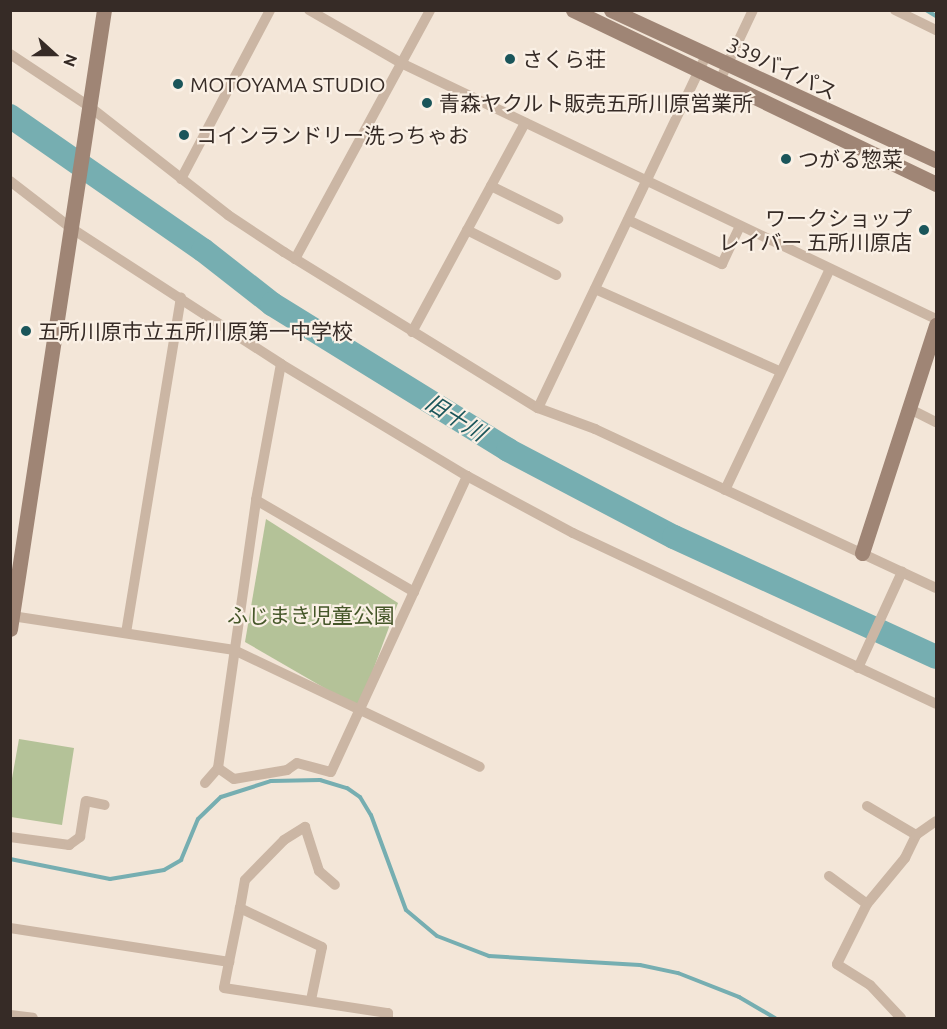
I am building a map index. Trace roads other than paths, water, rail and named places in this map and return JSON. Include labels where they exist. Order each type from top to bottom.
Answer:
[{"type":"street","points":[[105,10],[11,623],[126,633],[234,650],[480,767]]},
{"type":"street","points":[[181,179],[270,10]]},
{"type":"street","points":[[309,10],[401,63],[936,319]]},
{"type":"street","points":[[295,259],[430,10]]},
{"type":"street","points":[[573,10],[703,63],[936,183]]},
{"type":"street","name":"339バイパス","points":[[611,10],[703,63]]},
{"type":"street","points":[[723,73],[753,10]]},
{"type":"street","points":[[895,10],[936,30]]},
{"type":"street","points":[[10,54],[90,107],[181,179],[295,259],[538,408],[595,429],[936,588]]},
{"type":"street","points":[[538,408],[703,63]]},
{"type":"street","name":"339バイパス","points":[[723,73],[936,160]]},
{"type":"street","points":[[412,332],[525,123]]},
{"type":"street","points":[[10,182],[281,364],[467,476],[573,533],[860,664],[936,704]]},
{"type":"street","points":[[491,186],[558,219]]},
{"type":"street","points":[[628,220],[722,264],[740,226]]},
{"type":"street","points":[[467,230],[556,275]]},
{"type":"street","points":[[725,490],[779,371],[830,269]]},
{"type":"street","points":[[595,289],[779,371]]},
{"type":"street","points":[[126,633],[181,297]]},
{"type":"street","points":[[862,553],[936,326]]},
{"type":"street","points":[[205,783],[218,768],[256,500],[281,364]]},
{"type":"street","points":[[908,408],[936,422]]},
{"type":"street","points":[[218,768],[234,778],[287,770],[297,763],[331,772],[358,708],[467,476]]},
{"type":"street","points":[[256,500],[414,592]]},
{"type":"street","points":[[860,664],[902,572]]},
{"type":"street","points":[[10,837],[69,845],[80,837],[86,801],[105,805]]},
{"type":"street","points":[[867,806],[916,835]]},
{"type":"street","points":[[901,1018],[870,985],[837,964],[867,904],[905,858],[916,835],[936,821]]},
{"type":"street","points":[[335,885],[319,871],[304,827],[284,840],[245,880],[224,988],[388,1013],[388,1018]]},
{"type":"street","points":[[829,876],[867,904]]},
{"type":"street","points":[[240,908],[322,947],[311,1000]]},
{"type":"street","points":[[10,928],[229,962]]},
{"type":"street","points":[[10,1015],[33,1018]]},
{"type":"waterway","points":[[926,10],[936,16]]},
{"type":"waterway","name":"旧十川","points":[[10,116],[203,250],[272,304],[508,450],[674,537],[936,657]]},
{"type":"waterway","points":[[10,859],[110,879],[164,870],[181,860],[198,819],[221,797],[271,781],[320,780],[347,788],[360,797],[371,815],[406,910],[437,936],[489,956],[640,965],[678,973],[739,997],[775,1018]]},
{"type":"place","name":"さくら荘","points":[[510,59]]},
{"type":"place","name":"MOTOYAMA STUDIO","points":[[178,84]]},
{"type":"place","name":"青森ヤクルト販売五所川原営業所","points":[[427,103]]},
{"type":"place","name":"コインランドリー洗っちゃお","points":[[184,135]]},
{"type":"place","name":"つがる惣菜","points":[[786,159]]},
{"type":"place","name":"ワークショップ レイバー 五所川原店","points":[[924,230]]},
{"type":"place","name":"五所川原市立五所川原第一中学校","points":[[26,331]]},
{"type":"park label","name":"ふじまき児童公園","points":[[311,615]]}]
